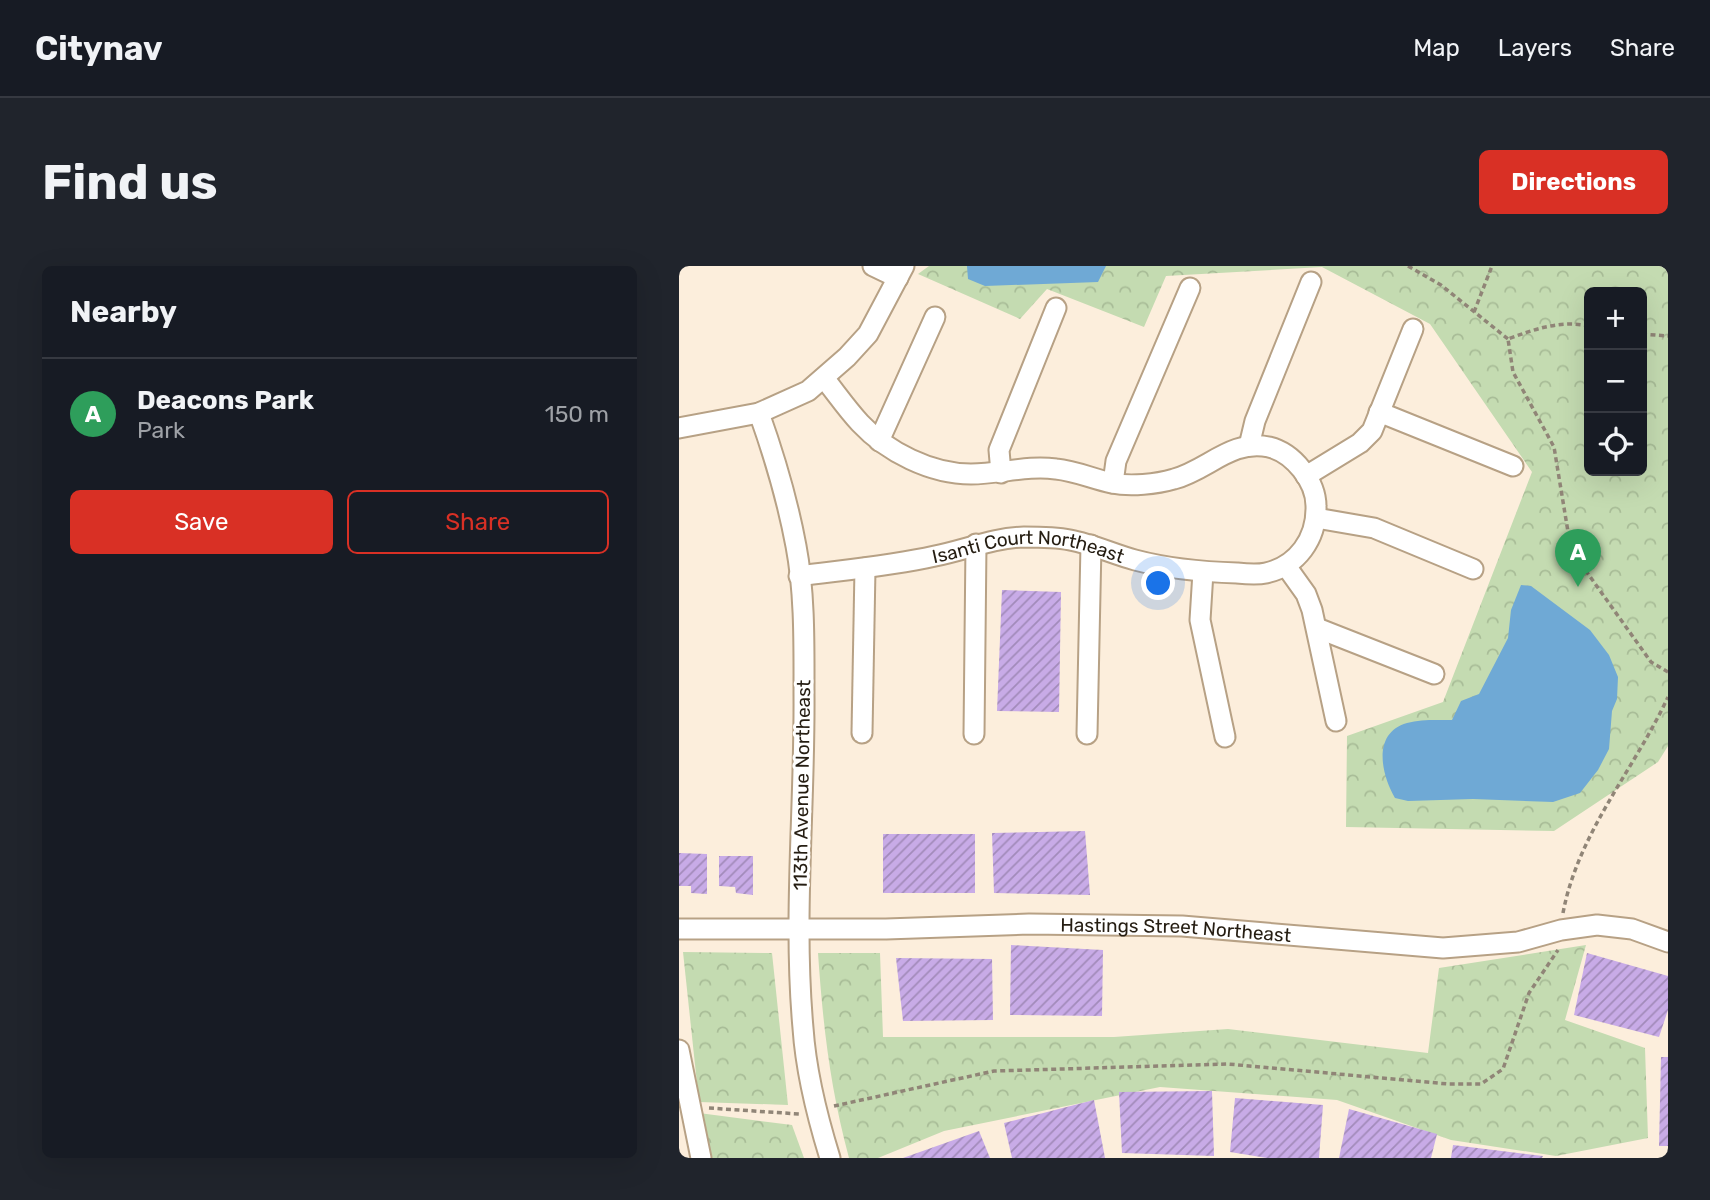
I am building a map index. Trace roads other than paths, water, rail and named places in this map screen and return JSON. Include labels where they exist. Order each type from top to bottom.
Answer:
[{"type":"street","points":[[679,428],[759,413],[808,391],[824,378],[868,334],[901,272],[873,266]]},
{"type":"street","points":[[1249,446],[1255,421],[1311,282]]},
{"type":"street","points":[[1114,484],[1116,461],[1190,288]]},
{"type":"street","points":[[1001,472],[999,450],[1056,308]]},
{"type":"street","points":[[879,441],[935,317]]},
{"type":"street","points":[[1306,475],[1360,443],[1372,431],[1412,329]]},
{"type":"street","points":[[824,378],[860,423],[879,441],[929,467],[968,474],[1027,467],[1055,468],[1114,484],[1146,483],[1175,479],[1233,448],[1249,446],[1271,447],[1293,461],[1306,475],[1314,490],[1316,518],[1311,536],[1301,554],[1286,566],[1306,594],[1317,628],[1336,722]]},
{"type":"street","points":[[1379,412],[1513,466]]},
{"type":"street","name":"113th Avenue Northeast","points":[[759,413],[796,547],[799,576],[804,660],[805,751],[799,929],[803,1030],[816,1111],[830,1158]]},
{"type":"street","points":[[1316,518],[1374,528],[1473,569]]},
{"type":"street","name":"Isanti Court Northeast","points":[[799,576],[945,554],[976,544],[1020,537],[1043,537],[1091,545],[1134,560],[1203,572],[1263,574],[1286,566]]},
{"type":"street","points":[[974,734],[976,544]]},
{"type":"street","points":[[1087,734],[1091,545]]},
{"type":"street","points":[[862,733],[865,568]]},
{"type":"street","points":[[1203,572],[1201,620],[1225,737]]},
{"type":"street","points":[[1317,628],[1434,674]]},
{"type":"street","name":"Hastings Street Northeast","points":[[679,929],[886,929],[1030,924],[1182,926],[1443,948],[1518,942],[1560,930],[1597,925],[1632,929],[1668,942]]},
{"type":"street","points":[[679,1050],[701,1158]]},
{"type":"water","points":[[967,266],[1106,266],[1098,282],[985,286],[968,279]]},
{"type":"water","points":[[1521,585],[1531,586],[1590,630],[1609,655],[1618,677],[1617,699],[1612,711],[1609,749],[1598,770],[1580,793],[1553,802],[1473,799],[1408,801],[1395,798],[1383,766],[1384,745],[1388,736],[1407,723],[1452,720],[1461,701],[1479,694],[1508,638],[1511,610]]},
{"type":"place","name":"Deacons Park","points":[[1578,587]]}]
